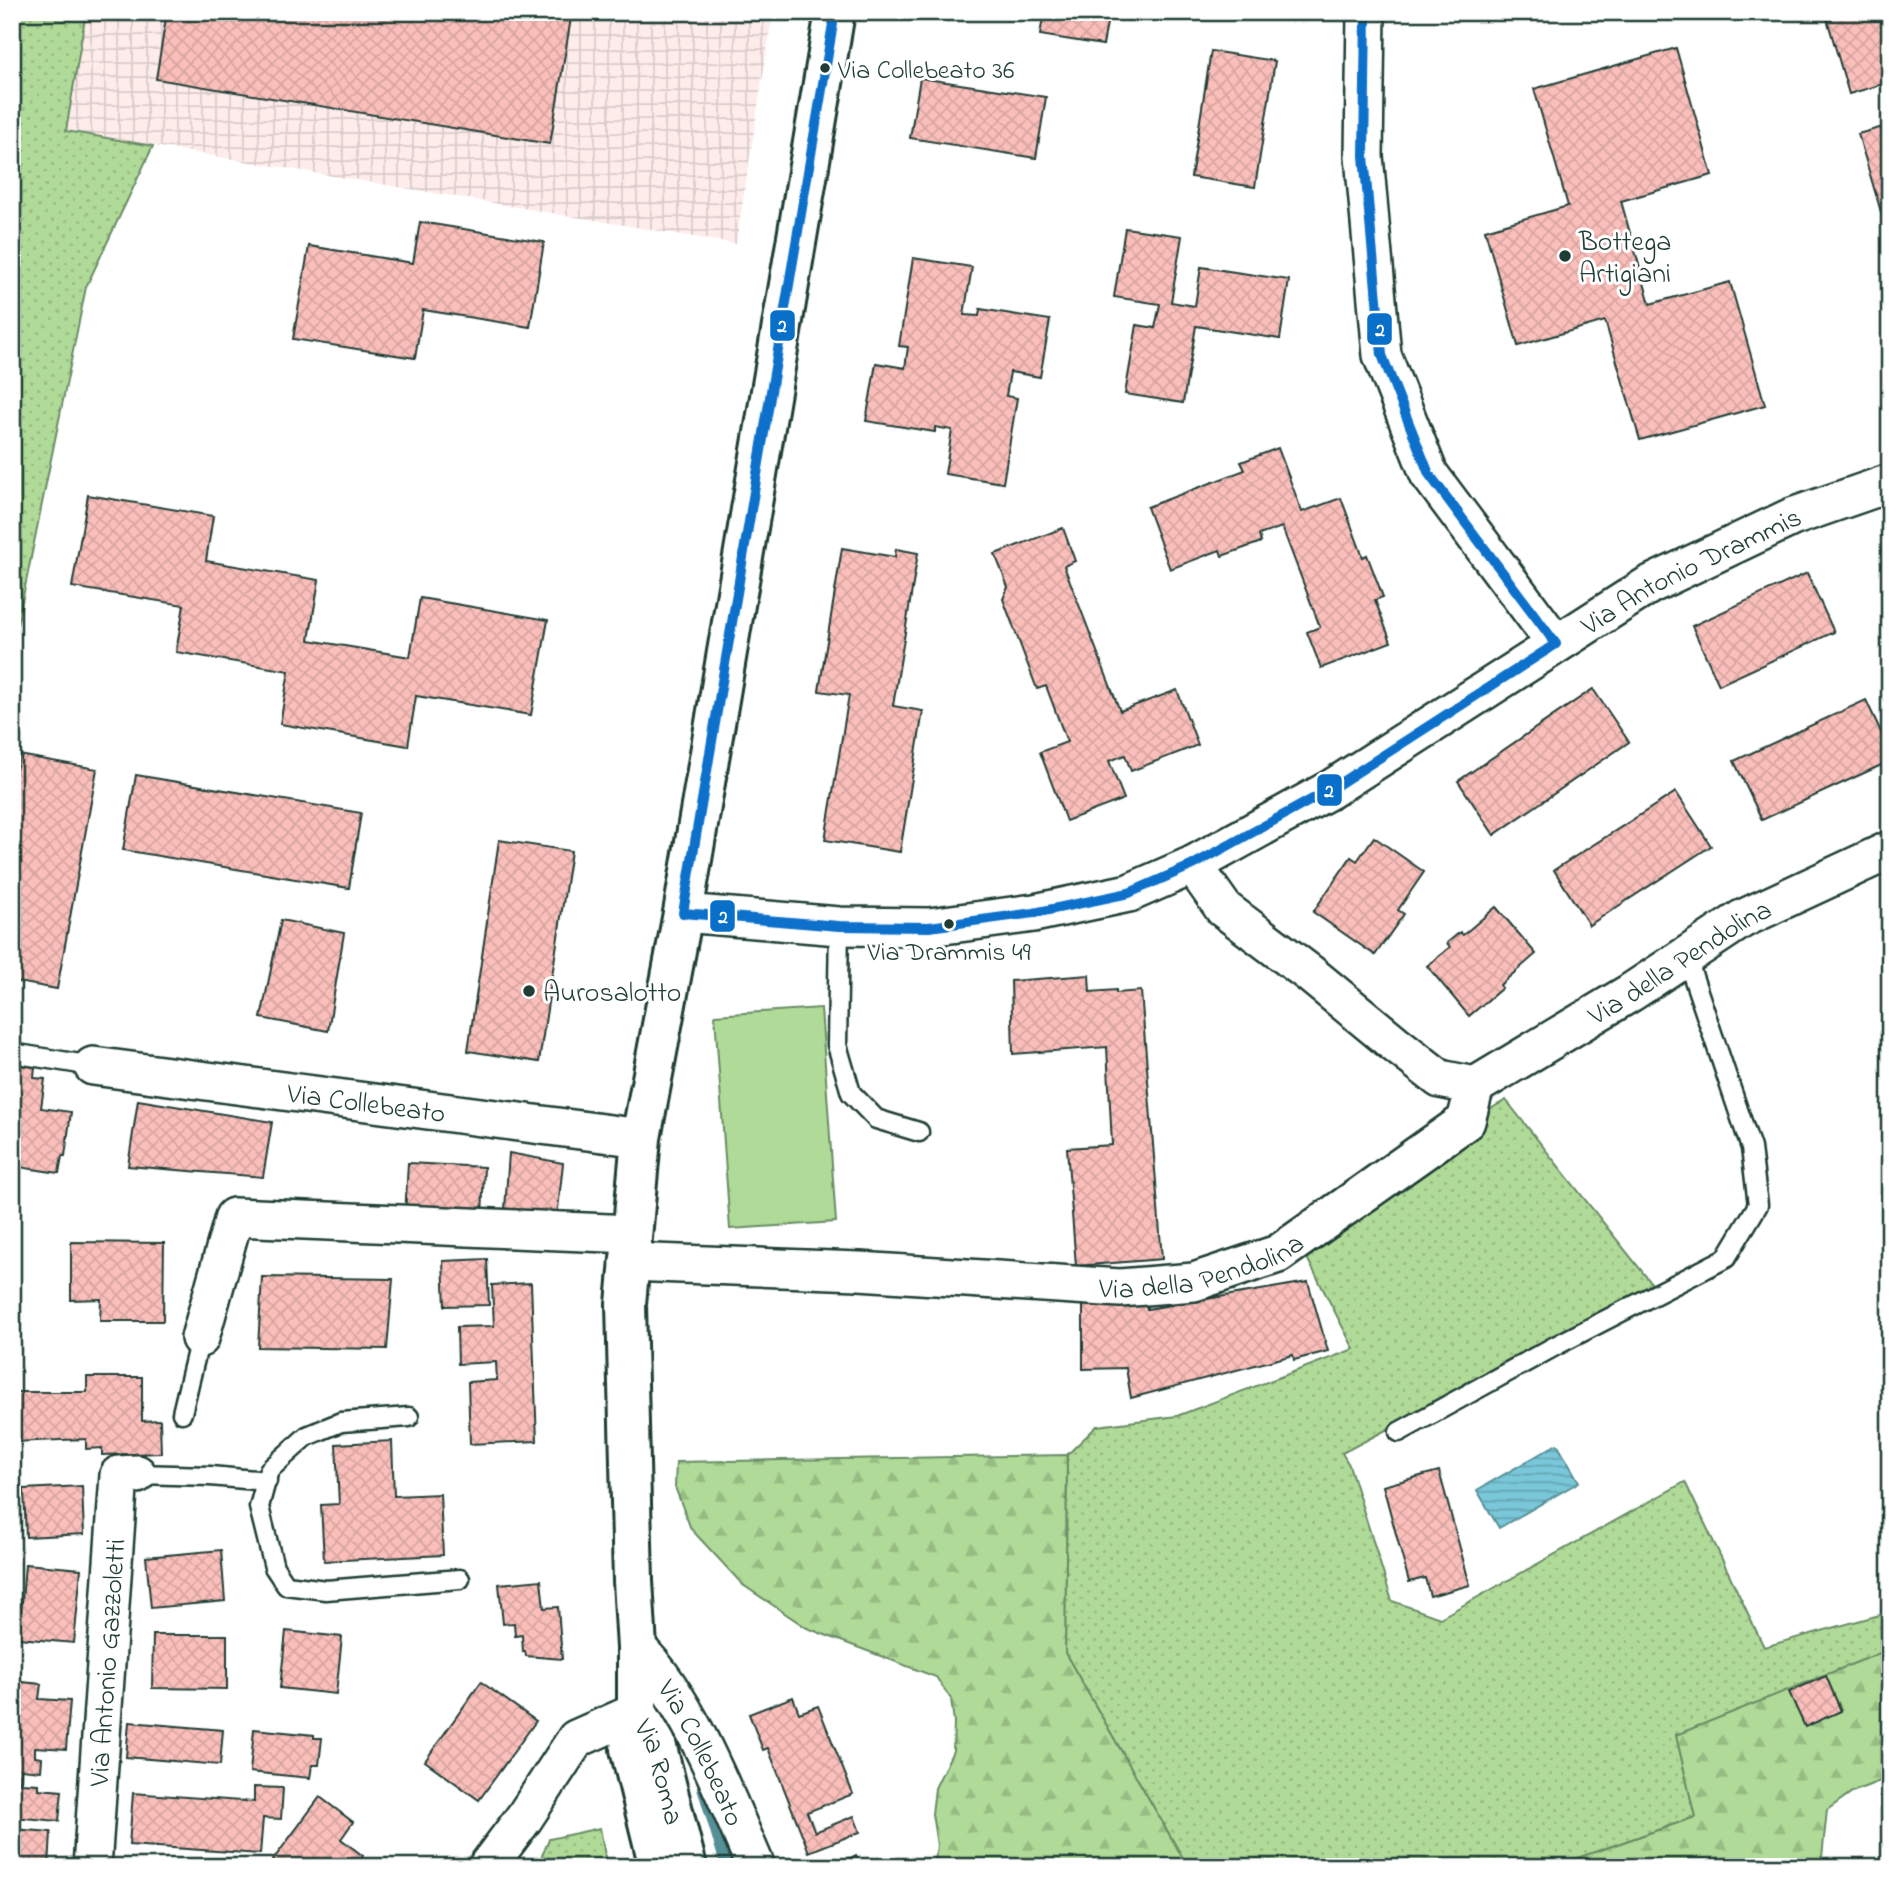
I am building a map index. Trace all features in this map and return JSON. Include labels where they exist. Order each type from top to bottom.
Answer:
[{"type":"street","name":"Via Collebeato","points":[[637,1712],[626,1304],[640,1138],[683,913],[835,12]]},
{"type":"street","points":[[1366,12],[1364,156],[1382,355],[1429,474],[1556,643]]},
{"type":"street","name":"Via Antonio Drammis","points":[[683,913],[839,926],[929,927],[1034,913],[1129,893],[1193,865],[1331,789],[1649,584],[1793,517],[1890,483]]},
{"type":"street","name":"Via della Pendolina","points":[[630,1248],[859,1271],[1120,1287],[1194,1282],[1278,1254],[1466,1121],[1475,1086],[1608,1006],[1742,919],[1890,850]]},
{"type":"street","points":[[1193,865],[1224,909],[1309,973],[1394,1043],[1440,1079],[1475,1086]]},
{"type":"street","name":"Via Collebeato","points":[[93,1066],[640,1138]]},
{"type":"street","points":[[200,1338],[234,1217],[630,1248]]},
{"type":"street","name":"Via Antonio Gazzoletti","points":[[93,1867],[119,1475],[136,1474]]},
{"type":"street","name":"Via Collebeato","points":[[637,1648],[656,1666],[685,1714],[756,1867]]},
{"type":"street","points":[[487,1867],[524,1818],[576,1739],[637,1712]]},
{"type":"street","name":"Via Roma","points":[[637,1712],[629,1749],[659,1867]]},
{"type":"street","name":"Via Roma","points":[[637,1712],[656,1744],[687,1867]]},
{"type":"lane","points":[[839,926],[837,1045],[850,1093],[876,1119],[919,1132]]},
{"type":"lane","points":[[1399,1432],[1557,1345],[1726,1258],[1733,1248],[1758,1205],[1751,1148],[1686,956]]},
{"type":"lane","points":[[12,1053],[93,1066]]},
{"type":"lane","points":[[182,1413],[200,1338]]},
{"type":"lane","points":[[409,1417],[341,1422],[307,1436],[270,1470],[259,1507],[274,1567],[286,1584],[326,1590],[460,1579]]},
{"type":"lane","points":[[136,1474],[267,1481]]},
{"type":"shaded area","points":[[86,12],[773,12],[736,244],[66,131]]},
{"type":"green space","points":[[12,12],[86,12],[66,131],[153,146],[86,287],[12,651]]},
{"type":"green space","points":[[821,1008],[836,1222],[730,1229],[715,1015]]},
{"type":"green space","points":[[1506,1100],[1656,1289],[1342,1453],[1349,1465],[1392,1601],[1440,1618],[1685,1482],[1764,1647],[1890,1612],[1890,1649],[1676,1735],[1695,1817],[1552,1867],[1188,1867],[1065,1653],[1067,1455],[1097,1426],[1177,1416],[1354,1349],[1290,1225]]},
{"type":"green space","points":[[1067,1455],[1065,1653],[1188,1867],[934,1867],[937,1845],[932,1814],[935,1788],[953,1751],[954,1722],[951,1699],[936,1677],[807,1628],[743,1585],[691,1529],[675,1487],[676,1462]]},
{"type":"green space","points":[[1890,1649],[1890,1777],[1852,1792],[1827,1810],[1821,1867],[1552,1867],[1695,1817],[1676,1735]]},
{"type":"green space","points":[[600,1828],[607,1867],[537,1867],[549,1839]]},
{"type":"water","points":[[1557,1444],[1579,1482],[1499,1528],[1477,1490]]},
{"type":"building","points":[[167,12],[572,12],[550,144],[156,79]]},
{"type":"building","points":[[1044,12],[1109,12],[1103,45],[1040,35]]},
{"type":"building","points":[[1825,12],[1890,12],[1890,82],[1849,94]]},
{"type":"building","name":"Bottega Artigiani","points":[[1676,48],[1712,175],[1621,201],[1650,304],[1730,282],[1765,405],[1640,440],[1605,321],[1518,346],[1485,230],[1568,206],[1534,89]]},
{"type":"building","points":[[1211,51],[1275,61],[1255,187],[1191,177]]},
{"type":"building","points":[[920,78],[1046,97],[1036,158],[910,138]]},
{"type":"building","points":[[1890,125],[1890,220],[1884,222],[1858,134]]},
{"type":"building","points":[[420,222],[544,242],[530,327],[423,310],[415,358],[293,339],[309,246],[413,263]]},
{"type":"building","points":[[1125,228],[1182,236],[1171,302],[1195,306],[1201,267],[1289,280],[1280,339],[1196,326],[1183,403],[1125,394],[1137,325],[1155,328],[1160,304],[1114,297]]},
{"type":"building","points":[[913,258],[972,267],[964,315],[979,316],[980,309],[1050,320],[1040,377],[1010,372],[1006,396],[1017,398],[1003,483],[945,474],[952,430],[935,427],[935,432],[866,421],[876,363],[905,368],[908,347],[899,346]]},
{"type":"building","points":[[1278,448],[1302,512],[1341,498],[1363,557],[1367,555],[1383,597],[1375,600],[1391,642],[1321,668],[1307,632],[1320,627],[1282,527],[1259,535],[1261,542],[1222,556],[1220,550],[1170,569],[1147,507],[1245,470],[1241,462]]},
{"type":"building","points":[[88,495],[213,516],[206,561],[319,580],[309,640],[410,657],[420,598],[548,620],[531,715],[416,696],[408,746],[280,724],[289,671],[176,652],[184,605],[72,587]]},
{"type":"building","points":[[1063,528],[1075,561],[1064,566],[1120,711],[1177,690],[1198,745],[1131,771],[1125,755],[1109,761],[1124,799],[1066,821],[1040,752],[1067,742],[1046,686],[1037,689],[1003,599],[1008,587],[995,554]]},
{"type":"building","points":[[842,548],[895,557],[896,549],[918,553],[893,706],[923,711],[900,852],[825,840],[849,695],[819,691]]},
{"type":"building","points":[[1807,573],[1834,632],[1719,685],[1692,626]]},
{"type":"building","points":[[1593,689],[1629,742],[1494,835],[1458,781]]},
{"type":"building","points":[[1866,700],[1890,751],[1890,761],[1762,820],[1734,761]]},
{"type":"building","points":[[19,755],[97,769],[57,989],[12,981],[12,790]]},
{"type":"building","points":[[136,775],[361,813],[349,888],[123,850]]},
{"type":"building","points":[[1676,792],[1711,846],[1589,925],[1554,870]]},
{"type":"building","points":[[1374,837],[1424,872],[1398,910],[1404,914],[1375,955],[1313,912],[1351,857],[1357,861]]},
{"type":"building","points":[[499,840],[571,851],[539,1062],[468,1051]]},
{"type":"building","points":[[1496,907],[1536,954],[1469,1016],[1427,966],[1450,947],[1447,943],[1460,932],[1463,935]]},
{"type":"building","points":[[281,920],[344,933],[328,1031],[261,1018]]},
{"type":"building","points":[[1089,975],[1090,992],[1141,991],[1162,1259],[1076,1266],[1067,1148],[1112,1145],[1107,1047],[1013,1054],[1011,981]]},
{"type":"building","points":[[12,1064],[35,1067],[34,1078],[45,1079],[41,1108],[71,1112],[65,1156],[62,1156],[59,1173],[12,1166]]},
{"type":"building","points":[[138,1100],[272,1122],[263,1177],[128,1166]]},
{"type":"building","points":[[509,1153],[563,1163],[556,1228],[504,1223]]},
{"type":"building","points":[[408,1163],[484,1167],[482,1218],[405,1215]]},
{"type":"building","points":[[71,1242],[164,1243],[163,1321],[100,1321],[101,1299],[71,1300]]},
{"type":"building","points":[[487,1259],[489,1305],[445,1306],[443,1261]]},
{"type":"building","points":[[262,1277],[393,1279],[387,1349],[258,1347]]},
{"type":"building","points":[[1308,1282],[1328,1351],[1294,1360],[1293,1355],[1131,1398],[1126,1368],[1083,1369],[1083,1305],[1146,1302],[1147,1309]]},
{"type":"building","points":[[531,1283],[537,1441],[470,1444],[468,1382],[497,1380],[496,1362],[458,1364],[457,1327],[494,1326],[492,1285]]},
{"type":"building","points":[[87,1377],[142,1377],[142,1421],[160,1420],[161,1453],[102,1455],[102,1448],[86,1449],[86,1439],[12,1442],[12,1392],[87,1392]]},
{"type":"building","points":[[392,1441],[394,1496],[440,1494],[443,1555],[324,1561],[321,1505],[339,1504],[336,1444]]},
{"type":"building","points":[[1439,1471],[1470,1585],[1430,1596],[1425,1578],[1409,1582],[1383,1486]]},
{"type":"building","points":[[82,1486],[84,1534],[26,1537],[24,1489]]},
{"type":"building","points":[[221,1550],[225,1601],[151,1608],[146,1557]]},
{"type":"building","points":[[25,1564],[81,1569],[74,1643],[19,1638]]},
{"type":"building","points":[[541,1580],[544,1608],[558,1607],[562,1659],[526,1656],[525,1651],[523,1652],[522,1635],[515,1636],[514,1623],[503,1624],[499,1584]]},
{"type":"building","points":[[286,1631],[342,1637],[336,1694],[280,1688]]},
{"type":"building","points":[[153,1635],[227,1635],[227,1689],[152,1688]]},
{"type":"building","points":[[1826,1676],[1841,1711],[1805,1727],[1789,1692]]},
{"type":"building","points":[[12,1681],[41,1684],[39,1699],[70,1701],[66,1749],[35,1747],[35,1757],[42,1758],[41,1771],[21,1769],[20,1783],[39,1784],[39,1789],[62,1791],[59,1821],[12,1817]]},
{"type":"building","points":[[481,1682],[536,1721],[479,1800],[425,1761]]},
{"type":"building","points":[[793,1697],[799,1713],[818,1706],[853,1794],[807,1812],[815,1832],[854,1816],[860,1832],[809,1852],[768,1748],[763,1750],[749,1714]]},
{"type":"building","points":[[129,1722],[223,1730],[220,1765],[126,1757]]},
{"type":"building","points":[[254,1729],[322,1738],[319,1765],[312,1765],[310,1778],[250,1772]]},
{"type":"building","points":[[254,1787],[283,1788],[281,1819],[263,1818],[260,1854],[129,1845],[133,1793],[254,1802]]},
{"type":"building","points":[[320,1797],[353,1822],[341,1839],[363,1856],[355,1867],[283,1867],[273,1860]]},
{"type":"building","points":[[12,1829],[51,1832],[49,1867],[12,1867]]},
{"type":"building","points":[[856,1856],[859,1867],[819,1867]]},
{"type":"waterway","points":[[703,1787],[727,1867]]},
{"type":"transit line","name":"2","points":[[835,12],[683,913],[839,926],[929,927],[1034,913],[1129,893],[1193,865],[1331,789],[1556,644],[1429,474],[1382,355],[1364,156],[1366,12]]},
{"type":"place","name":"Via Collebeato 36","points":[[825,68]]},
{"type":"place","name":"Bottega Artigiani","points":[[1565,256]]},
{"type":"place","name":"Via Drammis 49","points":[[949,924]]},
{"type":"place","name":"Aurosalotto","points":[[529,991]]}]
